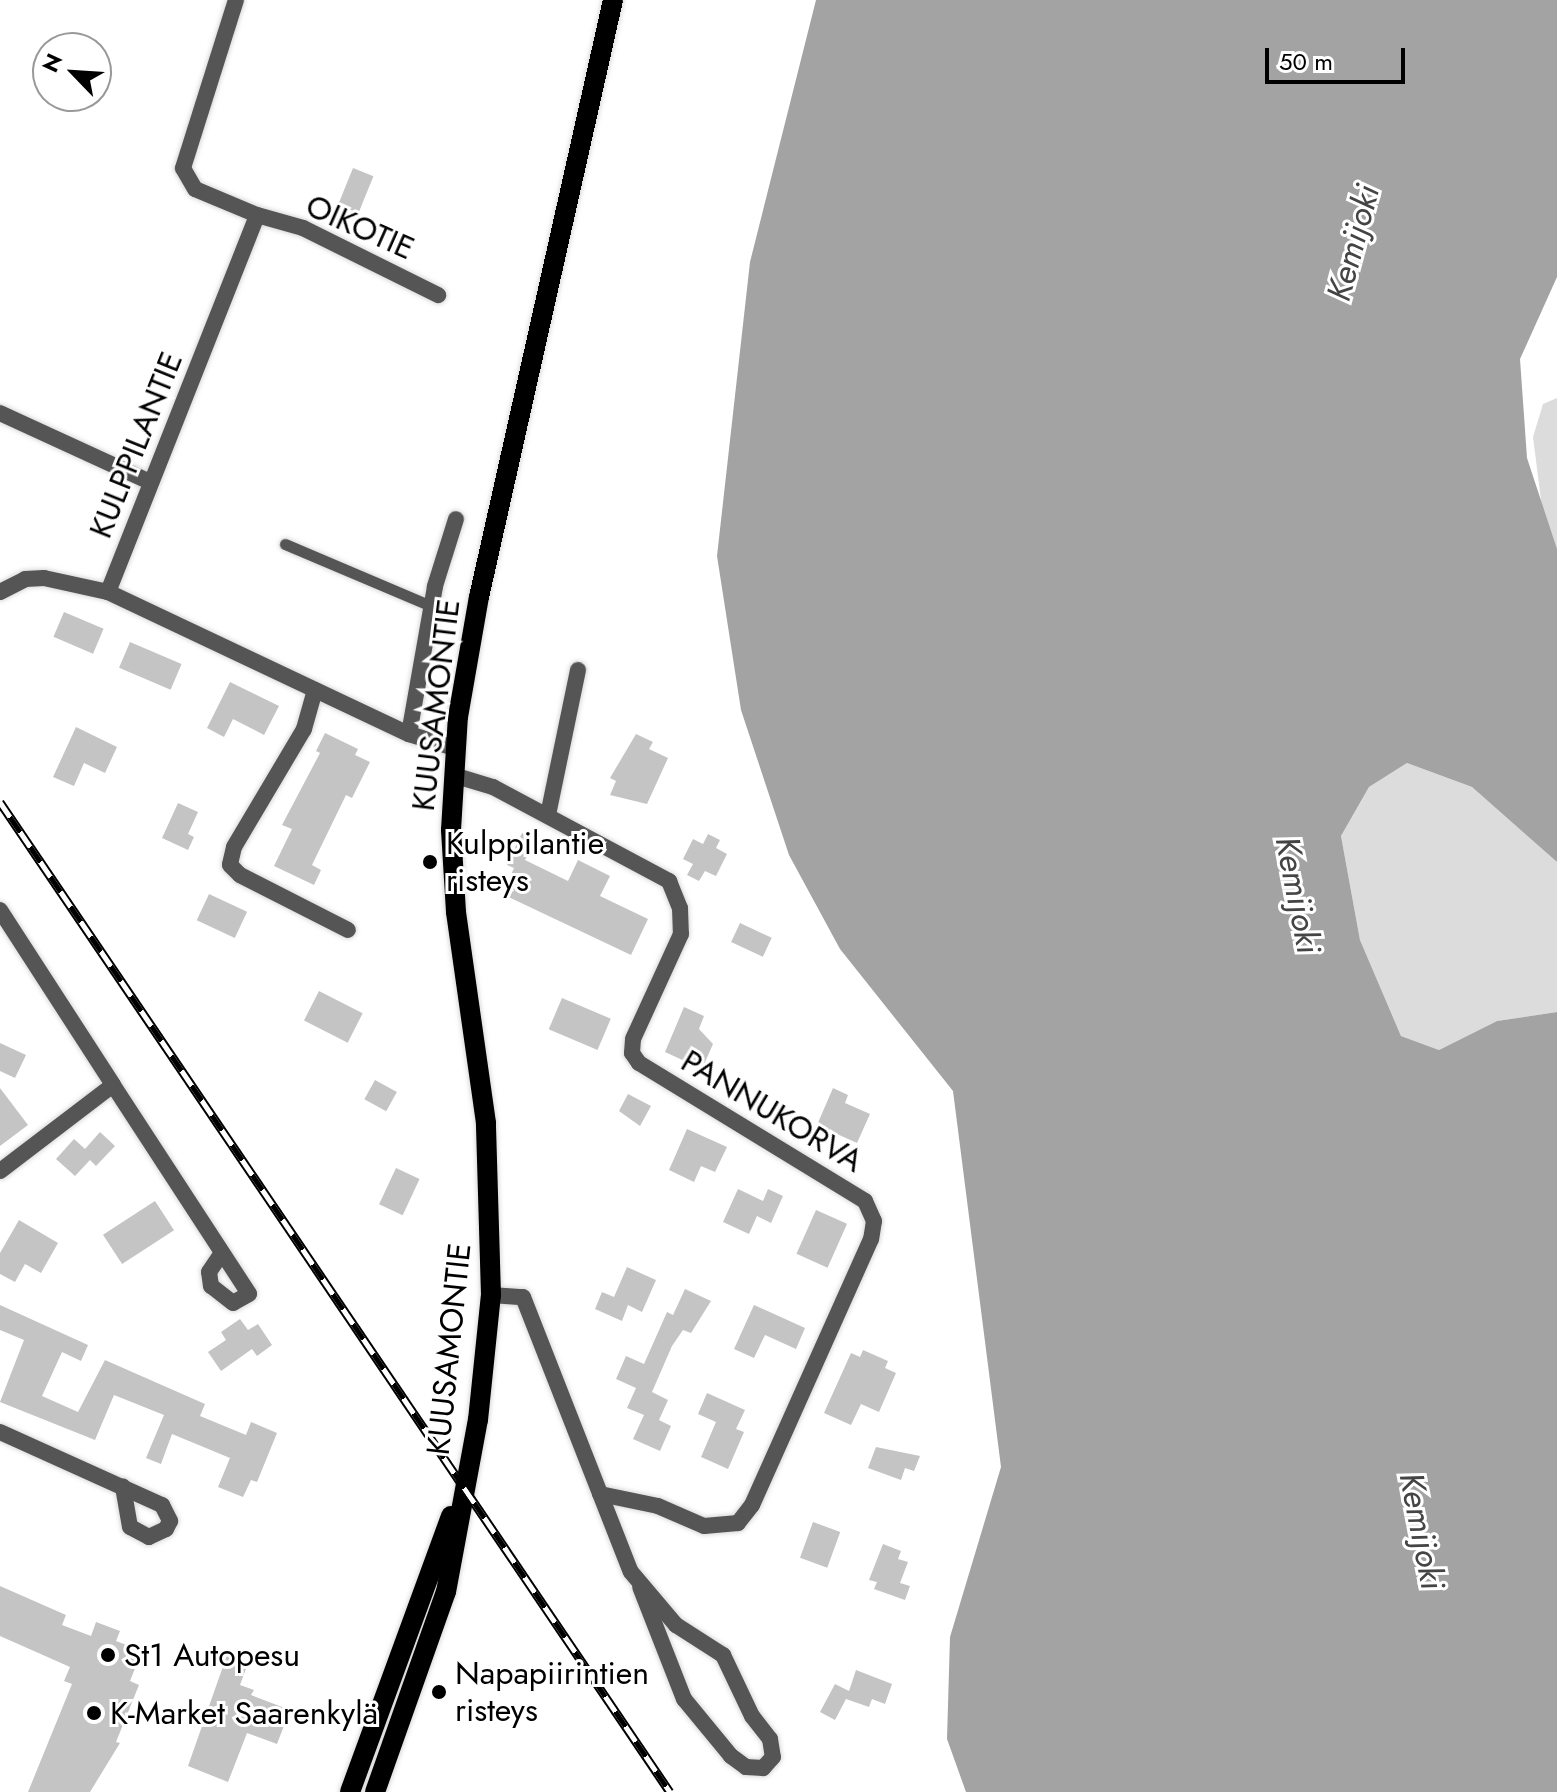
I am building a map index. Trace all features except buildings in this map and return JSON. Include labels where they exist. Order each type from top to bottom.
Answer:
[{"type":"main road","name":"KUUSAMONTIE","points":[[375,1792],[446,1592],[467,1475],[491,1295],[486,1123],[456,912],[454,748],[479,597],[613,0]]},
{"type":"main road","name":"KUUSAMONTIE","points":[[350,1792],[467,1475]]},
{"type":"street","points":[[236,0],[183,168],[195,189],[257,215]]},
{"type":"street","name":"OIKOTIE","points":[[257,215],[303,228],[438,295]]},
{"type":"street","name":"KULPPILANTIE","points":[[108,592],[257,215]]},
{"type":"street","points":[[0,413],[150,482]]},
{"type":"street","points":[[409,734],[442,554],[456,519]]},
{"type":"street","points":[[0,592],[25,579],[44,578],[108,592],[409,734],[454,748]]},
{"type":"street","points":[[548,815],[578,670]]},
{"type":"street","points":[[315,690],[304,729],[234,847],[230,865],[240,875],[348,930]]},
{"type":"street","name":"PANNUKORVA","points":[[453,775],[493,787],[669,881],[680,908],[681,934],[633,1039],[632,1053],[639,1063],[865,1201],[874,1221],[871,1239],[752,1505],[738,1523],[704,1526],[658,1506],[600,1494]]},
{"type":"street","points":[[0,910],[222,1253]]},
{"type":"street","points":[[0,1171],[113,1085]]},
{"type":"street","points":[[491,1295],[523,1297],[684,1699],[731,1756],[746,1767],[763,1768],[773,1757],[770,1739],[752,1716],[723,1655],[676,1625],[640,1587]]},
{"type":"street","points":[[0,1432],[123,1487]]},
{"type":"lane","points":[[285,544],[431,606]]},
{"type":"shaded area","points":[[1557,398],[1557,588],[1550,571],[1533,437],[1543,404]]},
{"type":"shaded area","points":[[1407,763],[1472,787],[1557,862],[1557,1012],[1497,1021],[1439,1050],[1401,1036],[1360,940],[1341,836],[1369,787]]},
{"type":"water","name":"Kemijoki","points":[[816,0],[1557,0],[1557,277],[1520,359],[1527,458],[1557,549],[1557,862],[1472,787],[1407,763],[1369,787],[1341,836],[1360,940],[1401,1036],[1439,1050],[1497,1021],[1557,1012],[1557,1792],[966,1792],[947,1739],[950,1637],[1001,1467],[953,1091],[840,949],[789,855],[741,710],[717,556],[750,262]]},
{"type":"railway","points":[[0,802],[670,1792]]},
{"type":"place","name":"Kulppilantie risteys","points":[[430,862]]},
{"type":"place","name":"St1 Autopesu","points":[[108,1655]]},
{"type":"place","name":"Napapiirintien risteys","points":[[439,1692]]},
{"type":"place","name":"K-Market Saarenkylä","points":[[94,1713]]}]
